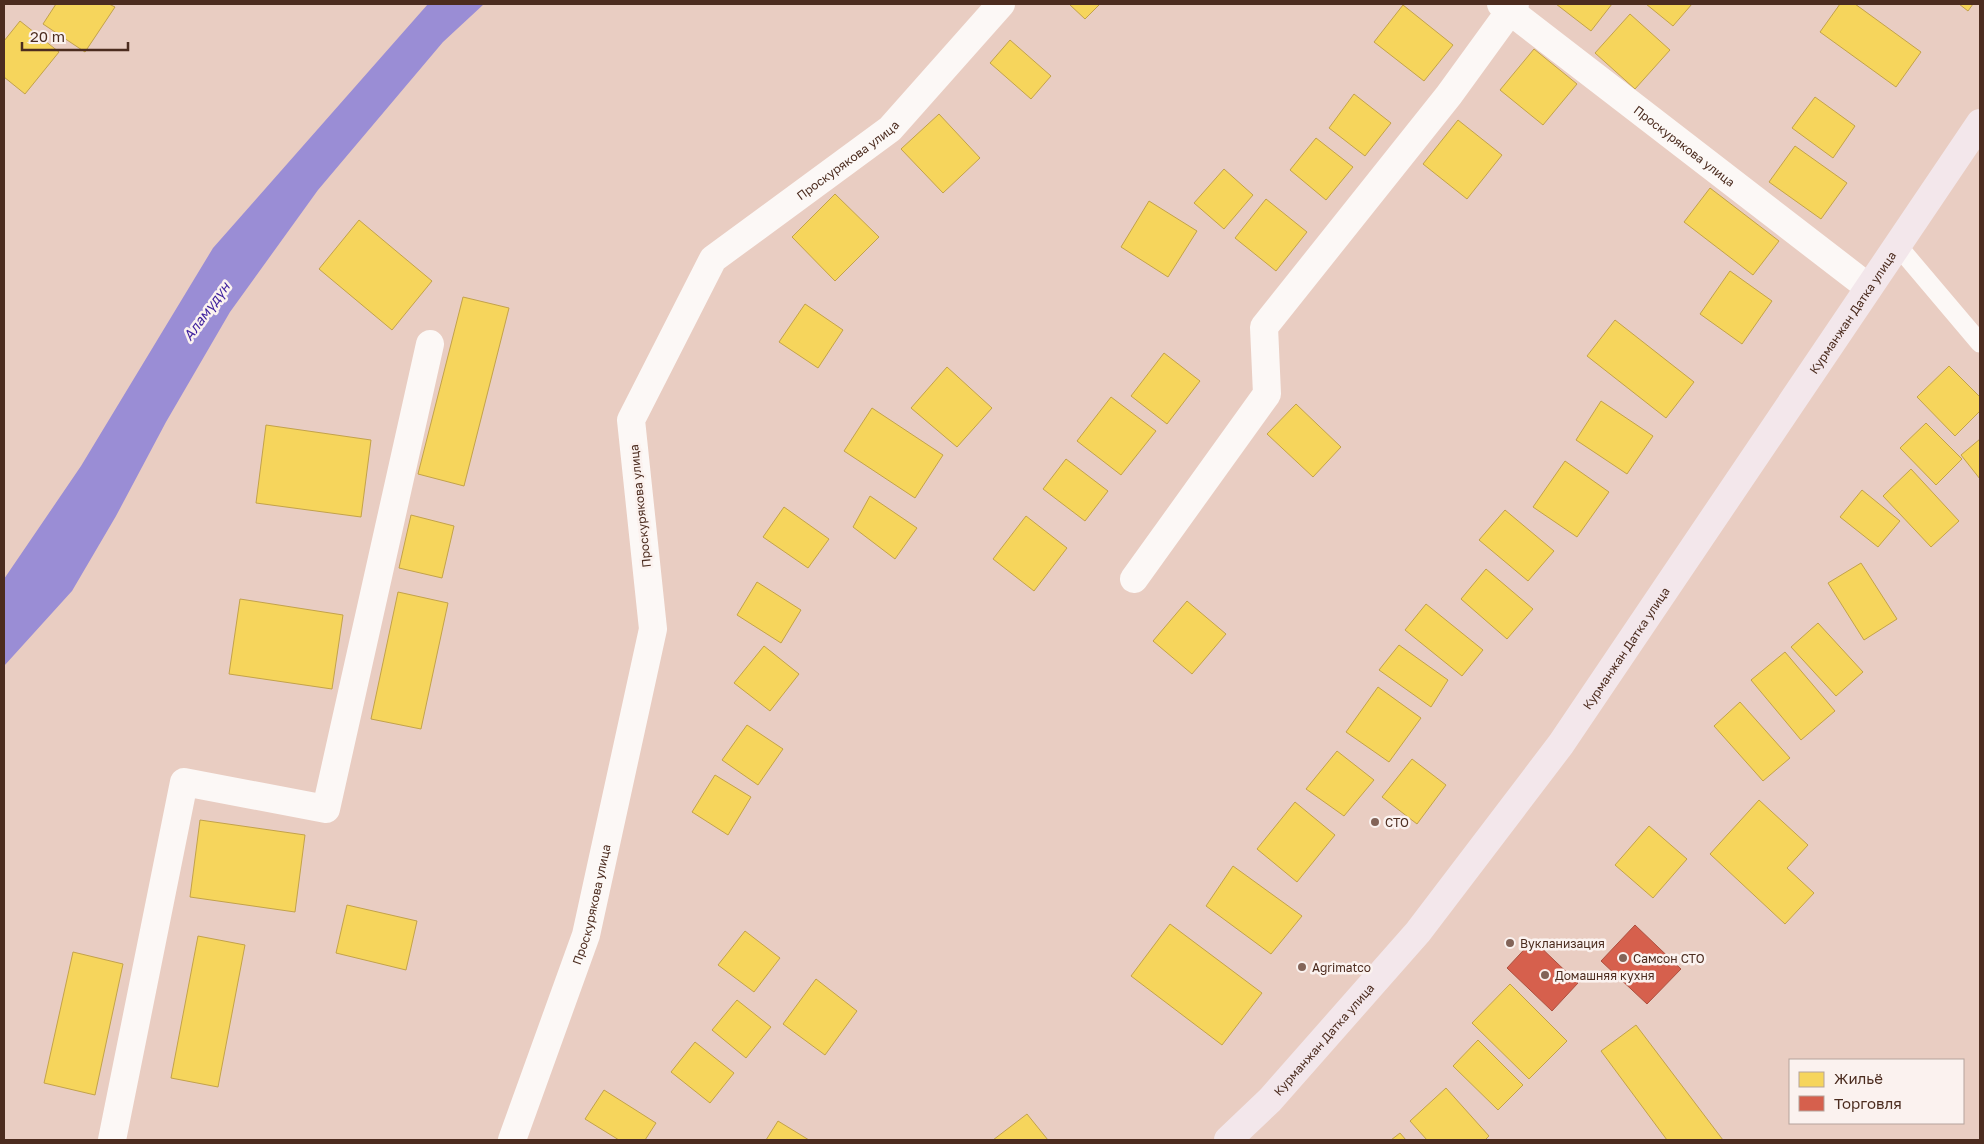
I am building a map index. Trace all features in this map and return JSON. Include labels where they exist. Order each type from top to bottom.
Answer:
[{"type":"main road","name":"Курманжан Датка улица","points":[[1228,1140],[1270,1100],[1418,932],[1561,744],[1980,123]]},
{"type":"street","name":"Проскурякова улица","points":[[512,1140],[586,935],[653,629],[631,420],[712,259],[890,129],[1001,4]]},
{"type":"street","name":"Проскурякова улица","points":[[1509,6],[1868,287]]},
{"type":"street","points":[[1134,579],[1267,394],[1264,327],[1449,95],[1509,6]]},
{"type":"street","points":[[112,1140],[184,782],[326,809],[430,344]]},
{"type":"lane","points":[[1898,245],[1980,343]]},
{"type":"water","name":"Аламүдүн","points":[[428,4],[484,4],[443,42],[318,190],[230,312],[72,591],[4,666],[4,579],[81,466],[213,248]]},
{"type":"building: Жильё","points":[[56,4],[109,4],[115,7],[85,52],[43,24]]},
{"type":"building: Жильё","points":[[1069,4],[1100,4],[1085,19]]},
{"type":"building: Жильё","points":[[1556,4],[1612,4],[1591,31]]},
{"type":"building: Жильё","points":[[1646,4],[1692,4],[1673,26]]},
{"type":"building: Жильё","points":[[1840,4],[1855,4],[1921,52],[1896,87],[1820,32]]},
{"type":"building: Жильё","points":[[1959,4],[1973,4],[1968,11]]},
{"type":"building: Жильё","points":[[1403,5],[1453,45],[1424,81],[1374,42]]},
{"type":"building: Жильё","points":[[1630,14],[1670,50],[1635,89],[1595,53]]},
{"type":"building: Жильё","points":[[20,21],[59,52],[25,94],[4,77],[4,41]]},
{"type":"building: Жильё","points":[[1010,40],[1051,76],[1031,99],[990,63]]},
{"type":"building: Жильё","points":[[1534,49],[1577,84],[1543,125],[1500,90]]},
{"type":"building: Жильё","points":[[1354,94],[1391,123],[1365,156],[1329,128]]},
{"type":"building: Жильё","points":[[1815,97],[1855,126],[1833,158],[1792,128]]},
{"type":"building: Жильё","points":[[939,114],[980,158],[943,193],[901,149]]},
{"type":"building: Жильё","points":[[1458,120],[1502,155],[1467,199],[1423,164]]},
{"type":"building: Жильё","points":[[1316,138],[1353,167],[1326,200],[1290,170]]},
{"type":"building: Жильё","points":[[1795,146],[1847,183],[1821,219],[1769,182]]},
{"type":"building: Жильё","points":[[1224,169],[1253,195],[1224,229],[1194,203]]},
{"type":"building: Жильё","points":[[1710,188],[1779,241],[1753,275],[1684,222]]},
{"type":"building: Жильё","points":[[835,194],[879,237],[835,281],[792,237]]},
{"type":"building: Жильё","points":[[1266,199],[1307,232],[1276,271],[1235,238]]},
{"type":"building: Жильё","points":[[1149,201],[1197,231],[1168,277],[1121,247]]},
{"type":"building: Жильё","points":[[359,220],[432,281],[392,330],[319,269]]},
{"type":"building: Жильё","points":[[1730,271],[1772,301],[1742,344],[1700,314]]},
{"type":"building: Жильё","points":[[463,297],[509,308],[464,486],[418,474]]},
{"type":"building: Жильё","points":[[805,304],[843,330],[818,368],[779,342]]},
{"type":"building: Жильё","points":[[1615,320],[1694,382],[1666,418],[1587,356]]},
{"type":"building: Жильё","points":[[1164,353],[1200,381],[1167,424],[1131,396]]},
{"type":"building: Жильё","points":[[1949,366],[1980,397],[1980,411],[1955,436],[1917,397]]},
{"type":"building: Жильё","points":[[947,367],[992,408],[957,447],[911,408]]},
{"type":"building: Жильё","points":[[1111,397],[1156,431],[1121,475],[1077,441]]},
{"type":"building: Жильё","points":[[1601,401],[1653,436],[1627,474],[1576,440]]},
{"type":"building: Жильё","points":[[1296,404],[1341,447],[1313,477],[1267,434]]},
{"type":"building: Жильё","points":[[872,408],[943,455],[915,498],[844,451]]},
{"type":"building: Жильё","points":[[1926,423],[1962,459],[1936,485],[1900,448]]},
{"type":"building: Жильё","points":[[266,425],[371,440],[361,517],[256,503]]},
{"type":"building: Жильё","points":[[1980,439],[1980,479],[1961,455]]},
{"type":"building: Жильё","points":[[1066,459],[1108,491],[1085,521],[1043,489]]},
{"type":"building: Жильё","points":[[1565,461],[1609,492],[1577,537],[1533,507]]},
{"type":"building: Жильё","points":[[1911,469],[1959,521],[1931,547],[1883,496]]},
{"type":"building: Жильё","points":[[1862,490],[1900,521],[1878,547],[1840,517]]},
{"type":"building: Жильё","points":[[870,496],[917,528],[895,559],[853,527]]},
{"type":"building: Жильё","points":[[784,507],[829,539],[808,568],[763,537]]},
{"type":"building: Жильё","points":[[1505,510],[1554,551],[1528,581],[1479,540]]},
{"type":"building: Жильё","points":[[411,515],[454,526],[442,578],[399,568]]},
{"type":"building: Жильё","points":[[1026,516],[1067,548],[1034,591],[993,559]]},
{"type":"building: Жильё","points":[[1861,563],[1897,619],[1864,640],[1828,583]]},
{"type":"building: Жильё","points":[[1486,569],[1533,609],[1507,639],[1461,599]]},
{"type":"building: Жильё","points":[[757,582],[801,610],[781,643],[737,615]]},
{"type":"building: Жильё","points":[[398,592],[448,603],[421,729],[371,719]]},
{"type":"building: Жильё","points":[[240,599],[343,615],[332,689],[229,674]]},
{"type":"building: Жильё","points":[[1187,601],[1226,634],[1192,674],[1153,641]]},
{"type":"building: Жильё","points":[[1426,604],[1483,650],[1462,676],[1405,630]]},
{"type":"building: Жильё","points":[[1818,623],[1863,672],[1836,696],[1791,647]]},
{"type":"building: Жильё","points":[[1399,645],[1448,680],[1431,707],[1379,670]]},
{"type":"building: Жильё","points":[[764,646],[799,674],[770,711],[734,683]]},
{"type":"building: Жильё","points":[[1785,652],[1835,711],[1801,740],[1751,680]]},
{"type":"building: Жильё","points":[[1378,687],[1421,718],[1389,762],[1346,732]]},
{"type":"building: Жильё","points":[[1740,702],[1790,758],[1763,781],[1714,726]]},
{"type":"building: Жильё","points":[[747,725],[783,749],[758,785],[722,760]]},
{"type":"building: Жильё","points":[[1337,751],[1374,780],[1344,816],[1306,789]]},
{"type":"building: Жильё","points":[[1412,759],[1446,785],[1417,824],[1382,797]]},
{"type":"building: Жильё","points":[[715,775],[751,797],[728,835],[692,812]]},
{"type":"building: Жильё","points":[[1759,800],[1808,845],[1787,868],[1814,893],[1785,924],[1710,854]]},
{"type":"building: Жильё","points":[[1295,802],[1335,835],[1297,882],[1257,849]]},
{"type":"building: Жильё","points":[[200,820],[305,835],[295,912],[190,897]]},
{"type":"building: Жильё","points":[[1649,826],[1687,859],[1653,898],[1615,865]]},
{"type":"building: Жильё","points":[[1233,866],[1302,916],[1271,954],[1206,906]]},
{"type":"building: Жильё","points":[[347,905],[417,921],[406,970],[336,953]]},
{"type":"building: Жильё","points":[[1170,924],[1262,993],[1222,1045],[1131,976]]},
{"type":"building: Жильё","points":[[745,931],[780,958],[754,992],[718,965]]},
{"type":"building: Жильё","points":[[198,936],[245,945],[218,1087],[171,1078]]},
{"type":"building: Жильё","points":[[73,952],[123,964],[95,1095],[44,1083]]},
{"type":"building: Жильё","points":[[816,979],[857,1011],[825,1055],[783,1024]]},
{"type":"building: Жильё","points":[[1510,984],[1567,1041],[1529,1079],[1472,1023]]},
{"type":"building: Жильё","points":[[737,1000],[771,1027],[746,1058],[712,1030]]},
{"type":"building: Жильё","points":[[1636,1025],[1723,1140],[1667,1140],[1601,1051]]},
{"type":"building: Жильё","points":[[1478,1040],[1523,1085],[1498,1110],[1453,1066]]},
{"type":"building: Жильё","points":[[695,1042],[734,1073],[710,1103],[671,1072]]},
{"type":"building: Жильё","points":[[1446,1088],[1489,1136],[1485,1140],[1427,1140],[1410,1121]]},
{"type":"building: Жильё","points":[[604,1090],[656,1123],[645,1140],[619,1140],[585,1119]]},
{"type":"building: Жильё","points":[[1027,1114],[1048,1140],[993,1140]]},
{"type":"building: Жильё","points":[[778,1121],[809,1140],[766,1140]]},
{"type":"building: Жильё","points":[[1400,1133],[1406,1140],[1391,1140]]},
{"type":"building: Торговля","points":[[1635,925],[1681,969],[1647,1004],[1601,961]]},
{"type":"building: Торговля","points":[[1533,940],[1578,983],[1552,1011],[1507,968]]},
{"type":"place","name":"СТО","points":[[1375,822]]},
{"type":"place","name":"Вукланизация","points":[[1510,943]]},
{"type":"place","name":"Самсон СТО","points":[[1623,958]]},
{"type":"place","name":"Agrimatco","points":[[1302,967]]},
{"type":"place","name":"Домашняя кухня","points":[[1545,975]]}]
